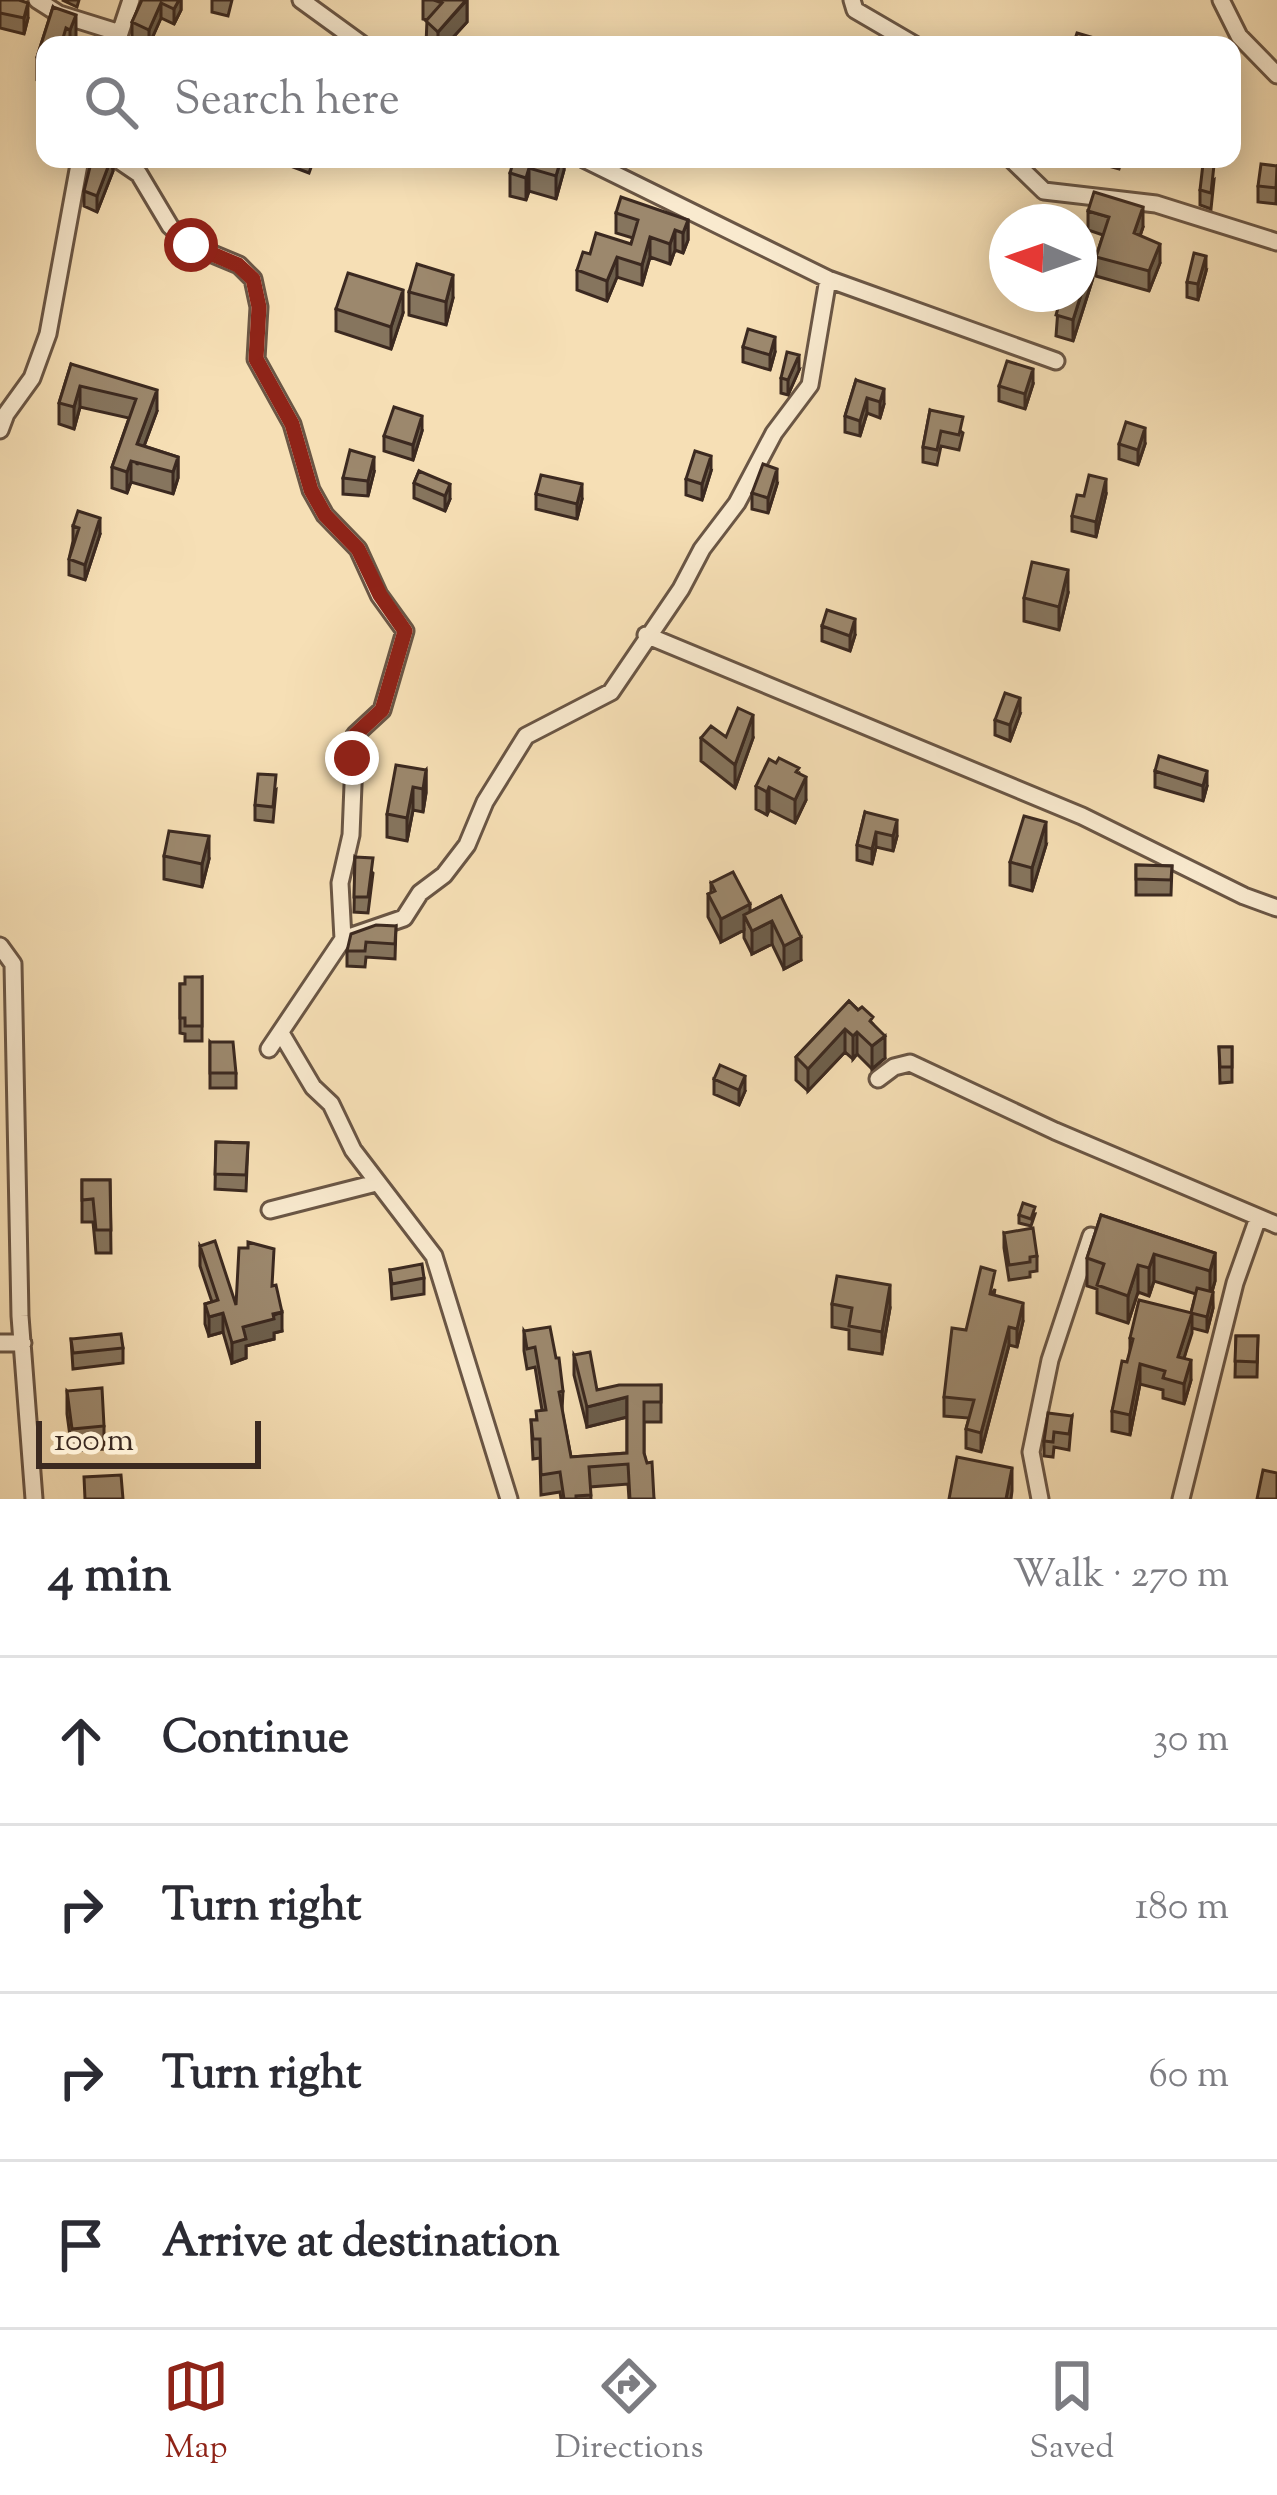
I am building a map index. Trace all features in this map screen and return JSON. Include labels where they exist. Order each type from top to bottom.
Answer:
[{"type":"street","points":[[37,0],[111,36]]},
{"type":"street","points":[[119,36],[131,0]]},
{"type":"street","points":[[301,0],[351,36]]},
{"type":"street","points":[[852,0],[855,10],[900,36]]},
{"type":"street","points":[[1221,0],[1239,36]]},
{"type":"street","points":[[1241,38],[1277,75]]},
{"type":"street","points":[[0,430],[32,378],[48,334],[78,168]]},
{"type":"street","points":[[130,168],[139,174],[170,226],[191,245],[238,265],[253,279],[259,307],[256,359],[292,424],[311,490],[325,515],[358,549],[380,595],[405,631],[382,710],[355,735],[351,836],[340,898],[344,939]]},
{"type":"street","points":[[602,168],[828,279],[1056,361]]},
{"type":"street","points":[[1020,168],[1044,191],[1156,204],[1277,242]]},
{"type":"street","points":[[269,1049],[344,939],[404,918],[420,893],[444,875],[467,845],[485,802],[526,736],[611,692],[681,590],[702,549],[737,503],[774,433],[810,385],[828,279]]},
{"type":"street","points":[[646,635],[1082,816],[1277,908]]},
{"type":"street","points":[[0,946],[13,964],[23,1343],[34,1499]]},
{"type":"street","points":[[281,1033],[313,1087],[331,1104],[353,1150],[434,1256],[509,1499]]},
{"type":"street","points":[[878,1079],[910,1063],[1277,1225]]},
{"type":"street","points":[[270,1210],[376,1183]]},
{"type":"street","points":[[1181,1499],[1235,1283],[1258,1218]]},
{"type":"street","points":[[1040,1499],[1031,1452],[1050,1360],[1091,1236]]},
{"type":"street","points":[[0,1342],[23,1343]]},
{"type":"building","points":[[0,0],[28,3],[24,18],[0,13]]},
{"type":"building","points":[[142,0],[179,0],[174,9],[161,3],[149,30],[132,22]]},
{"type":"building","points":[[434,0],[466,0],[438,32],[426,21],[442,3]]},
{"type":"building","points":[[53,7],[76,15],[64,36],[44,36]]},
{"type":"building","points":[[1261,164],[1277,166],[1276,188],[1258,186]]},
{"type":"building","points":[[90,168],[108,168],[97,196],[84,191]]},
{"type":"building","points":[[511,168],[529,168],[526,178],[510,173]]},
{"type":"building","points":[[529,168],[558,168],[556,176]]},
{"type":"building","points":[[1203,168],[1214,168],[1211,193],[1200,190]]},
{"type":"building","points":[[1094,192],[1143,207],[1134,233],[1160,244],[1149,271],[1097,257],[1109,217],[1097,214],[1097,204],[1090,204]]},
{"type":"building","points":[[621,197],[688,220],[683,233],[675,230],[670,244],[650,237],[642,265],[617,257],[607,281],[577,270],[583,252],[590,254],[596,233],[631,244],[638,220],[616,213]]},
{"type":"building","points":[[1194,253],[1206,256],[1198,284],[1187,282]]},
{"type":"building","points":[[417,264],[453,275],[446,302],[409,292]]},
{"type":"building","points":[[348,273],[403,290],[391,327],[336,309]]},
{"type":"building","points":[[1057,312],[1076,312],[1073,320]]},
{"type":"building","points":[[748,329],[775,337],[770,355],[743,347]]},
{"type":"building","points":[[787,352],[799,355],[788,380],[781,378]]},
{"type":"building","points":[[1007,361],[1033,369],[1025,394],[999,386]]},
{"type":"building","points":[[71,364],[157,390],[137,444],[178,457],[173,472],[131,461],[127,472],[112,467],[136,399],[80,386],[74,407],[59,403]]},
{"type":"building","points":[[856,380],[884,389],[880,402],[867,398],[860,421],[845,416]]},
{"type":"building","points":[[394,407],[422,416],[413,445],[384,436]]},
{"type":"building","points":[[930,410],[963,417],[959,435],[941,431],[937,450],[923,447]]},
{"type":"building","points":[[1126,422],[1145,428],[1138,450],[1119,444]]},
{"type":"building","points":[[350,450],[374,457],[368,481],[343,478]]},
{"type":"building","points":[[695,451],[711,456],[702,484],[686,479]]},
{"type":"building","points":[[763,464],[777,469],[768,498],[752,493]]},
{"type":"building","points":[[419,471],[450,484],[445,496],[414,483]]},
{"type":"building","points":[[541,475],[582,484],[577,504],[536,494]]},
{"type":"building","points":[[1089,475],[1106,479],[1096,522],[1072,516]]},
{"type":"building","points":[[78,511],[100,518],[85,565],[69,559],[79,528],[73,526]]},
{"type":"building","points":[[1032,562],[1068,570],[1059,607],[1024,598]]},
{"type":"building","points":[[827,610],[855,619],[850,636],[822,626]]},
{"type":"building","points":[[1005,693],[1020,698],[1010,725],[995,720]]},
{"type":"building","points":[[738,708],[753,715],[735,765],[701,738],[711,726],[726,737]]},
{"type":"building","points":[[1159,756],[1207,771],[1203,786],[1155,771]]},
{"type":"building","points":[[779,758],[806,777],[795,800],[756,786],[769,759],[776,763]]},
{"type":"building","points":[[396,765],[426,770],[423,789],[413,787],[407,818],[387,814]]},
{"type":"building","points":[[258,774],[276,775],[273,807],[255,805]]},
{"type":"building","points":[[865,812],[897,820],[893,836],[876,832],[872,849],[857,845]]},
{"type":"building","points":[[1024,816],[1046,822],[1032,868],[1010,862]]},
{"type":"building","points":[[169,831],[209,836],[202,864],[164,856]]},
{"type":"building","points":[[355,857],[373,858],[368,897],[354,897]]},
{"type":"building","points":[[1136,865],[1172,866],[1171,880],[1136,879]]},
{"type":"building","points":[[733,872],[750,904],[721,919],[708,894],[715,891],[711,883]]},
{"type":"building","points":[[781,896],[801,937],[784,946],[772,921],[752,931],[744,915]]},
{"type":"building","points":[[376,925],[396,926],[395,944],[366,942],[365,951],[347,951],[351,934]]},
{"type":"building","points":[[185,977],[202,977],[202,1026],[185,1026],[185,1018],[180,1018],[180,984],[185,984]]},
{"type":"building","points":[[849,1001],[873,1017],[870,1021],[885,1036],[872,1046],[857,1032],[853,1036],[845,1029],[808,1069],[796,1057]]},
{"type":"building","points":[[210,1042],[233,1042],[236,1073],[210,1073]]},
{"type":"building","points":[[1219,1047],[1232,1047],[1232,1067],[1220,1067]]},
{"type":"building","points":[[720,1065],[745,1076],[739,1090],[714,1079]]},
{"type":"building","points":[[216,1142],[248,1143],[246,1175],[215,1174]]},
{"type":"building","points":[[82,1180],[110,1180],[111,1230],[96,1230],[93,1199],[82,1200]]},
{"type":"building","points":[[1023,1203],[1035,1207],[1031,1219],[1019,1215]]},
{"type":"building","points":[[1101,1215],[1215,1253],[1210,1271],[1154,1254],[1149,1268],[1138,1265],[1128,1296],[1097,1285],[1104,1264],[1087,1258]]},
{"type":"building","points":[[1033,1228],[1037,1256],[1009,1265],[1004,1233]]},
{"type":"building","points":[[215,1241],[236,1305],[239,1248],[248,1248],[248,1242],[274,1249],[272,1286],[276,1285],[282,1312],[273,1314],[274,1319],[243,1327],[246,1339],[232,1343],[223,1313],[209,1317],[205,1304],[218,1300],[200,1246]]},
{"type":"building","points":[[422,1264],[424,1278],[392,1284],[390,1270]]},
{"type":"building","points":[[981,1267],[995,1271],[990,1294],[1023,1303],[1017,1329],[1009,1327],[981,1433],[966,1429],[974,1400],[944,1397],[952,1328],[966,1330]]},
{"type":"building","points":[[837,1276],[890,1285],[882,1332],[849,1326],[852,1308],[832,1304]]},
{"type":"building","points":[[1197,1288],[1213,1292],[1207,1317],[1191,1313]]},
{"type":"building","points":[[1139,1300],[1192,1313],[1178,1357],[1191,1360],[1184,1384],[1163,1378],[1165,1371],[1140,1364],[1130,1415],[1112,1411]]},
{"type":"building","points":[[550,1327],[559,1358],[563,1391],[559,1392],[571,1457],[627,1453],[627,1397],[587,1407],[574,1355],[590,1352],[597,1390],[661,1385],[661,1402],[644,1402],[644,1453],[647,1463],[652,1462],[654,1499],[630,1499],[628,1464],[589,1467],[591,1495],[576,1499],[564,1499],[560,1472],[541,1475],[540,1439],[533,1439],[531,1420],[537,1420],[536,1411],[546,1410],[535,1347],[527,1349],[524,1331]]},
{"type":"building","points":[[121,1334],[123,1348],[73,1353],[71,1339]]},
{"type":"building","points":[[1236,1336],[1258,1336],[1257,1362],[1235,1361]]},
{"type":"building","points":[[102,1388],[104,1426],[72,1429],[67,1391]]},
{"type":"building","points":[[1048,1413],[1072,1416],[1069,1434],[1054,1432],[1053,1442],[1044,1441]]},
{"type":"building","points":[[957,1457],[1012,1468],[1006,1499],[949,1499]]},
{"type":"building","points":[[1263,1470],[1277,1473],[1277,1499],[1257,1499]]},
{"type":"building","points":[[121,1475],[123,1499],[85,1499],[84,1477]]},
{"type":"route","points":[[191,245],[238,265],[253,279],[259,307],[256,359],[292,424],[311,490],[325,515],[358,549],[380,595],[405,631],[382,710],[355,735],[352,758]]}]
